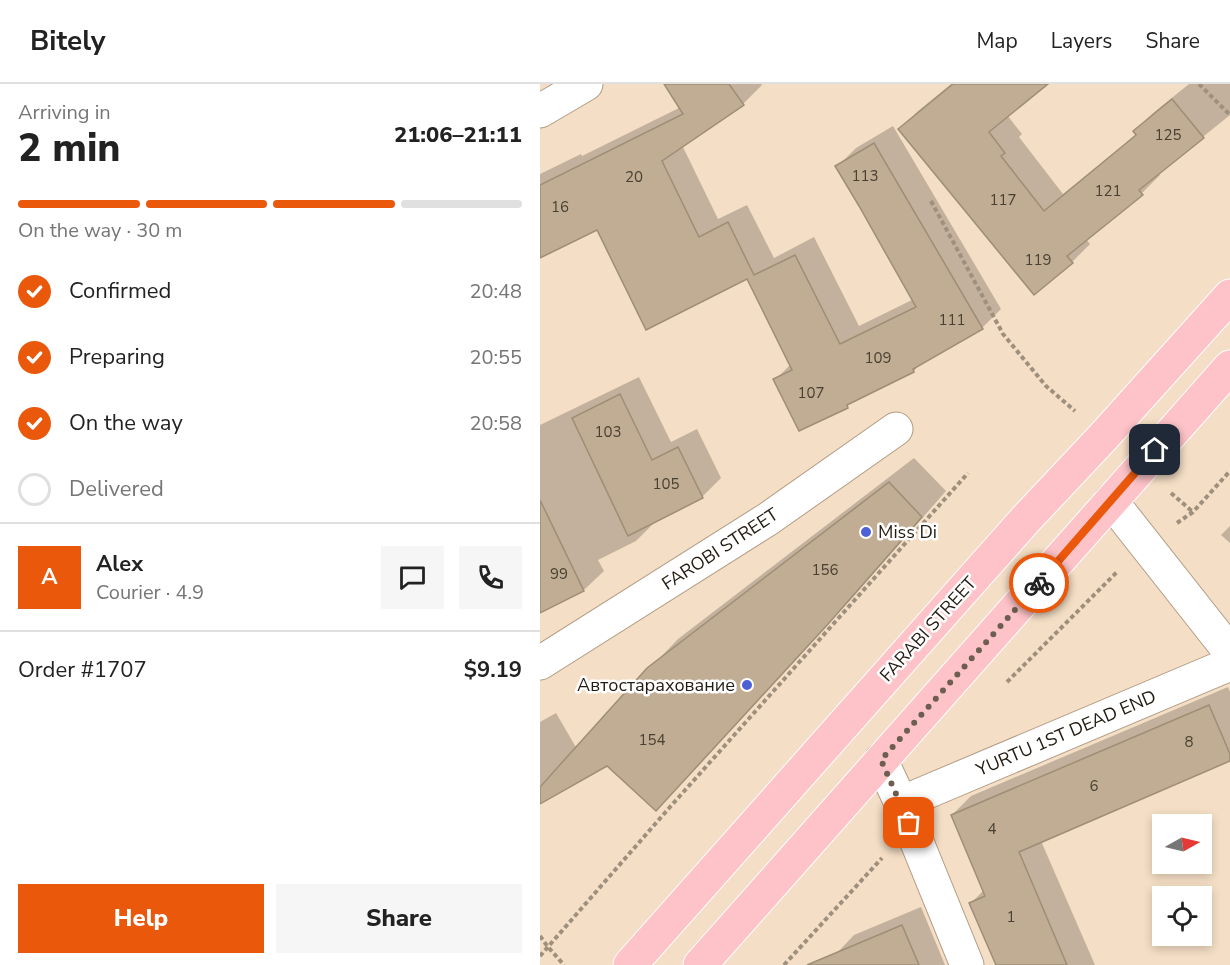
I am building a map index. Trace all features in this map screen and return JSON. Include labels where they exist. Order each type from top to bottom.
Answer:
[{"type":"main road","name":"FARABI STREET","points":[[630,965],[1025,520],[1230,296]]},
{"type":"main road","points":[[700,965],[1230,367]]},
{"type":"street","points":[[540,111],[586,84]]},
{"type":"street","name":"FAROBI STREET","points":[[540,663],[768,519],[896,429]]},
{"type":"street","points":[[1111,501],[1230,652]]},
{"type":"street","name":"YURTU 1ST DEAD END","points":[[901,803],[1230,664]]},
{"type":"street","points":[[881,760],[901,803],[967,965]]},
{"type":"path","points":[[1199,84],[1230,116]]},
{"type":"path","points":[[931,201],[1003,334],[1046,386],[1077,413]]},
{"type":"path","points":[[1006,683],[1146,544],[1193,512],[1230,471]]},
{"type":"path","points":[[540,956],[968,473]]},
{"type":"path","points":[[1167,490],[1193,512]]},
{"type":"path","points":[[784,965],[887,852]]},
{"type":"path","points":[[540,936],[564,965]]},
{"type":"building","points":[[664,84],[729,84],[744,105],[662,161],[699,237],[728,222],[754,275],[795,255],[840,344],[916,307],[835,166],[874,143],[983,329],[913,369],[914,372],[847,405],[848,408],[799,431],[773,379],[792,370],[747,279],[646,330],[597,230],[540,258],[540,185],[683,114]]},
{"type":"building","points":[[953,84],[1048,84],[989,132],[1005,153],[1001,156],[1044,211],[1136,135],[1133,131],[1172,99],[1204,138],[1139,190],[1143,195],[1067,256],[1073,263],[1034,295],[898,129]]},
{"type":"building","points":[[620,394],[652,460],[678,447],[703,498],[628,536],[572,418]]},
{"type":"building","points":[[889,482],[922,517],[829,623],[656,811],[607,766],[540,804],[540,787],[647,668]]},
{"type":"building","points":[[540,500],[584,591],[540,613]]},
{"type":"building","points":[[1209,705],[1230,754],[1230,761],[1019,852],[1067,965],[996,965],[969,903],[985,896],[951,815]]},
{"type":"building","points":[[902,925],[919,965],[807,965]]},
{"type":"way so far","points":[[909,823],[881,760],[1039,583]]},
{"type":"place","name":"Miss Di","points":[[866,532]]},
{"type":"place","name":"Автостарахование","points":[[747,685]]},
{"type":"route","points":[[1039,583],[1155,450]]}]
